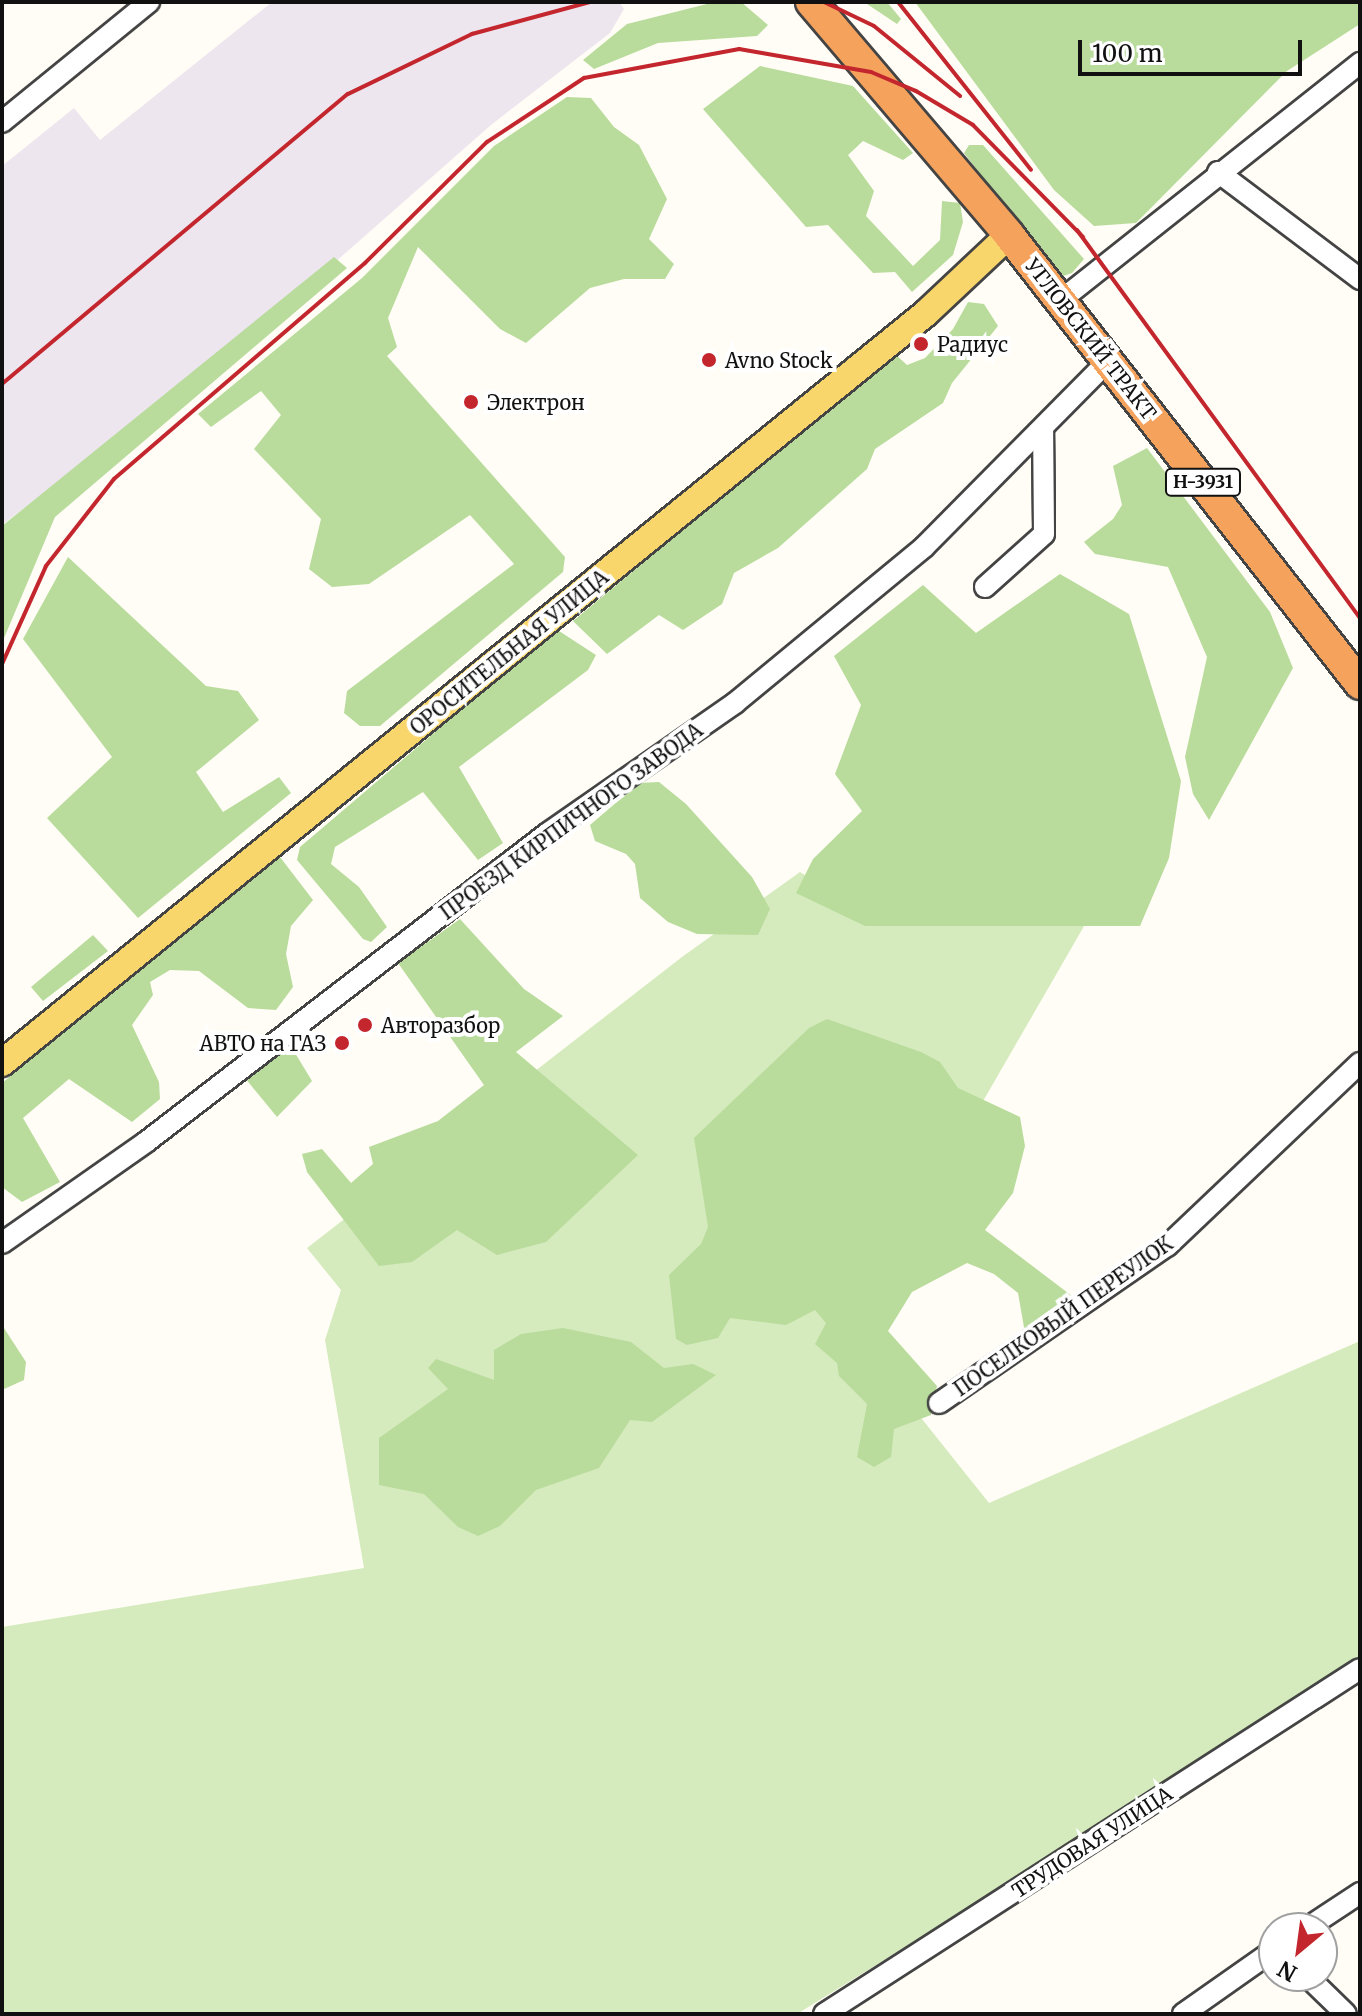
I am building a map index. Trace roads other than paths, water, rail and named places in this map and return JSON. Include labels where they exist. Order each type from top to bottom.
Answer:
[{"type":"highway","name":"УГЛОВСКИЙ ТРАКТ","points":[[811,2],[1047,282],[1360,684]]},
{"type":"main road","name":"ОРОСИТЕЛЬНАЯ УЛИЦА","points":[[2,1063],[925,314],[1009,235]]},
{"type":"street","points":[[2,122],[149,2]]},
{"type":"street","points":[[1047,282],[1218,172],[1360,63]]},
{"type":"street","points":[[1218,172],[1360,279]]},
{"type":"street","name":"ПРОЕЗД КИРПИЧНОГО ЗАВОДА","points":[[2,1243],[146,1142],[548,833],[735,703],[924,547],[1108,361]]},
{"type":"street","points":[[985,587],[1044,534],[1043,428]]},
{"type":"street","name":"ПОСЕЛКОВЫЙ ПЕРЕУЛОК","points":[[939,1403],[1167,1246],[1360,1063]]},
{"type":"street","name":"ТРУДОВАЯ УЛИЦА","points":[[824,2014],[1360,1669]]},
{"type":"street","points":[[1331,1912],[1360,1893]]},
{"type":"street","points":[[1183,2014],[1258,1961]]},
{"type":"street","points":[[1323,1992],[1346,2014]]},
{"type":"railway","points":[[2,384],[348,94],[472,34],[590,2]]},
{"type":"railway","points":[[824,2],[874,26],[960,96]]},
{"type":"railway","points":[[898,2],[1031,170]]},
{"type":"railway","points":[[2,664],[46,566],[114,479],[365,263],[487,142],[584,78],[739,49],[871,72],[916,91],[973,125],[1083,237]]},
{"type":"railway","points":[[1077,230],[1360,618]]},
{"type":"place","name":"Радиус","points":[[921,344]]},
{"type":"place","name":"Avno Stoсk","points":[[709,360]]},
{"type":"place","name":"Электрон","points":[[471,402]]},
{"type":"place","name":"Авторазбор","points":[[365,1025]]},
{"type":"place","name":"АВТО на ГАЗ","points":[[342,1043]]}]
